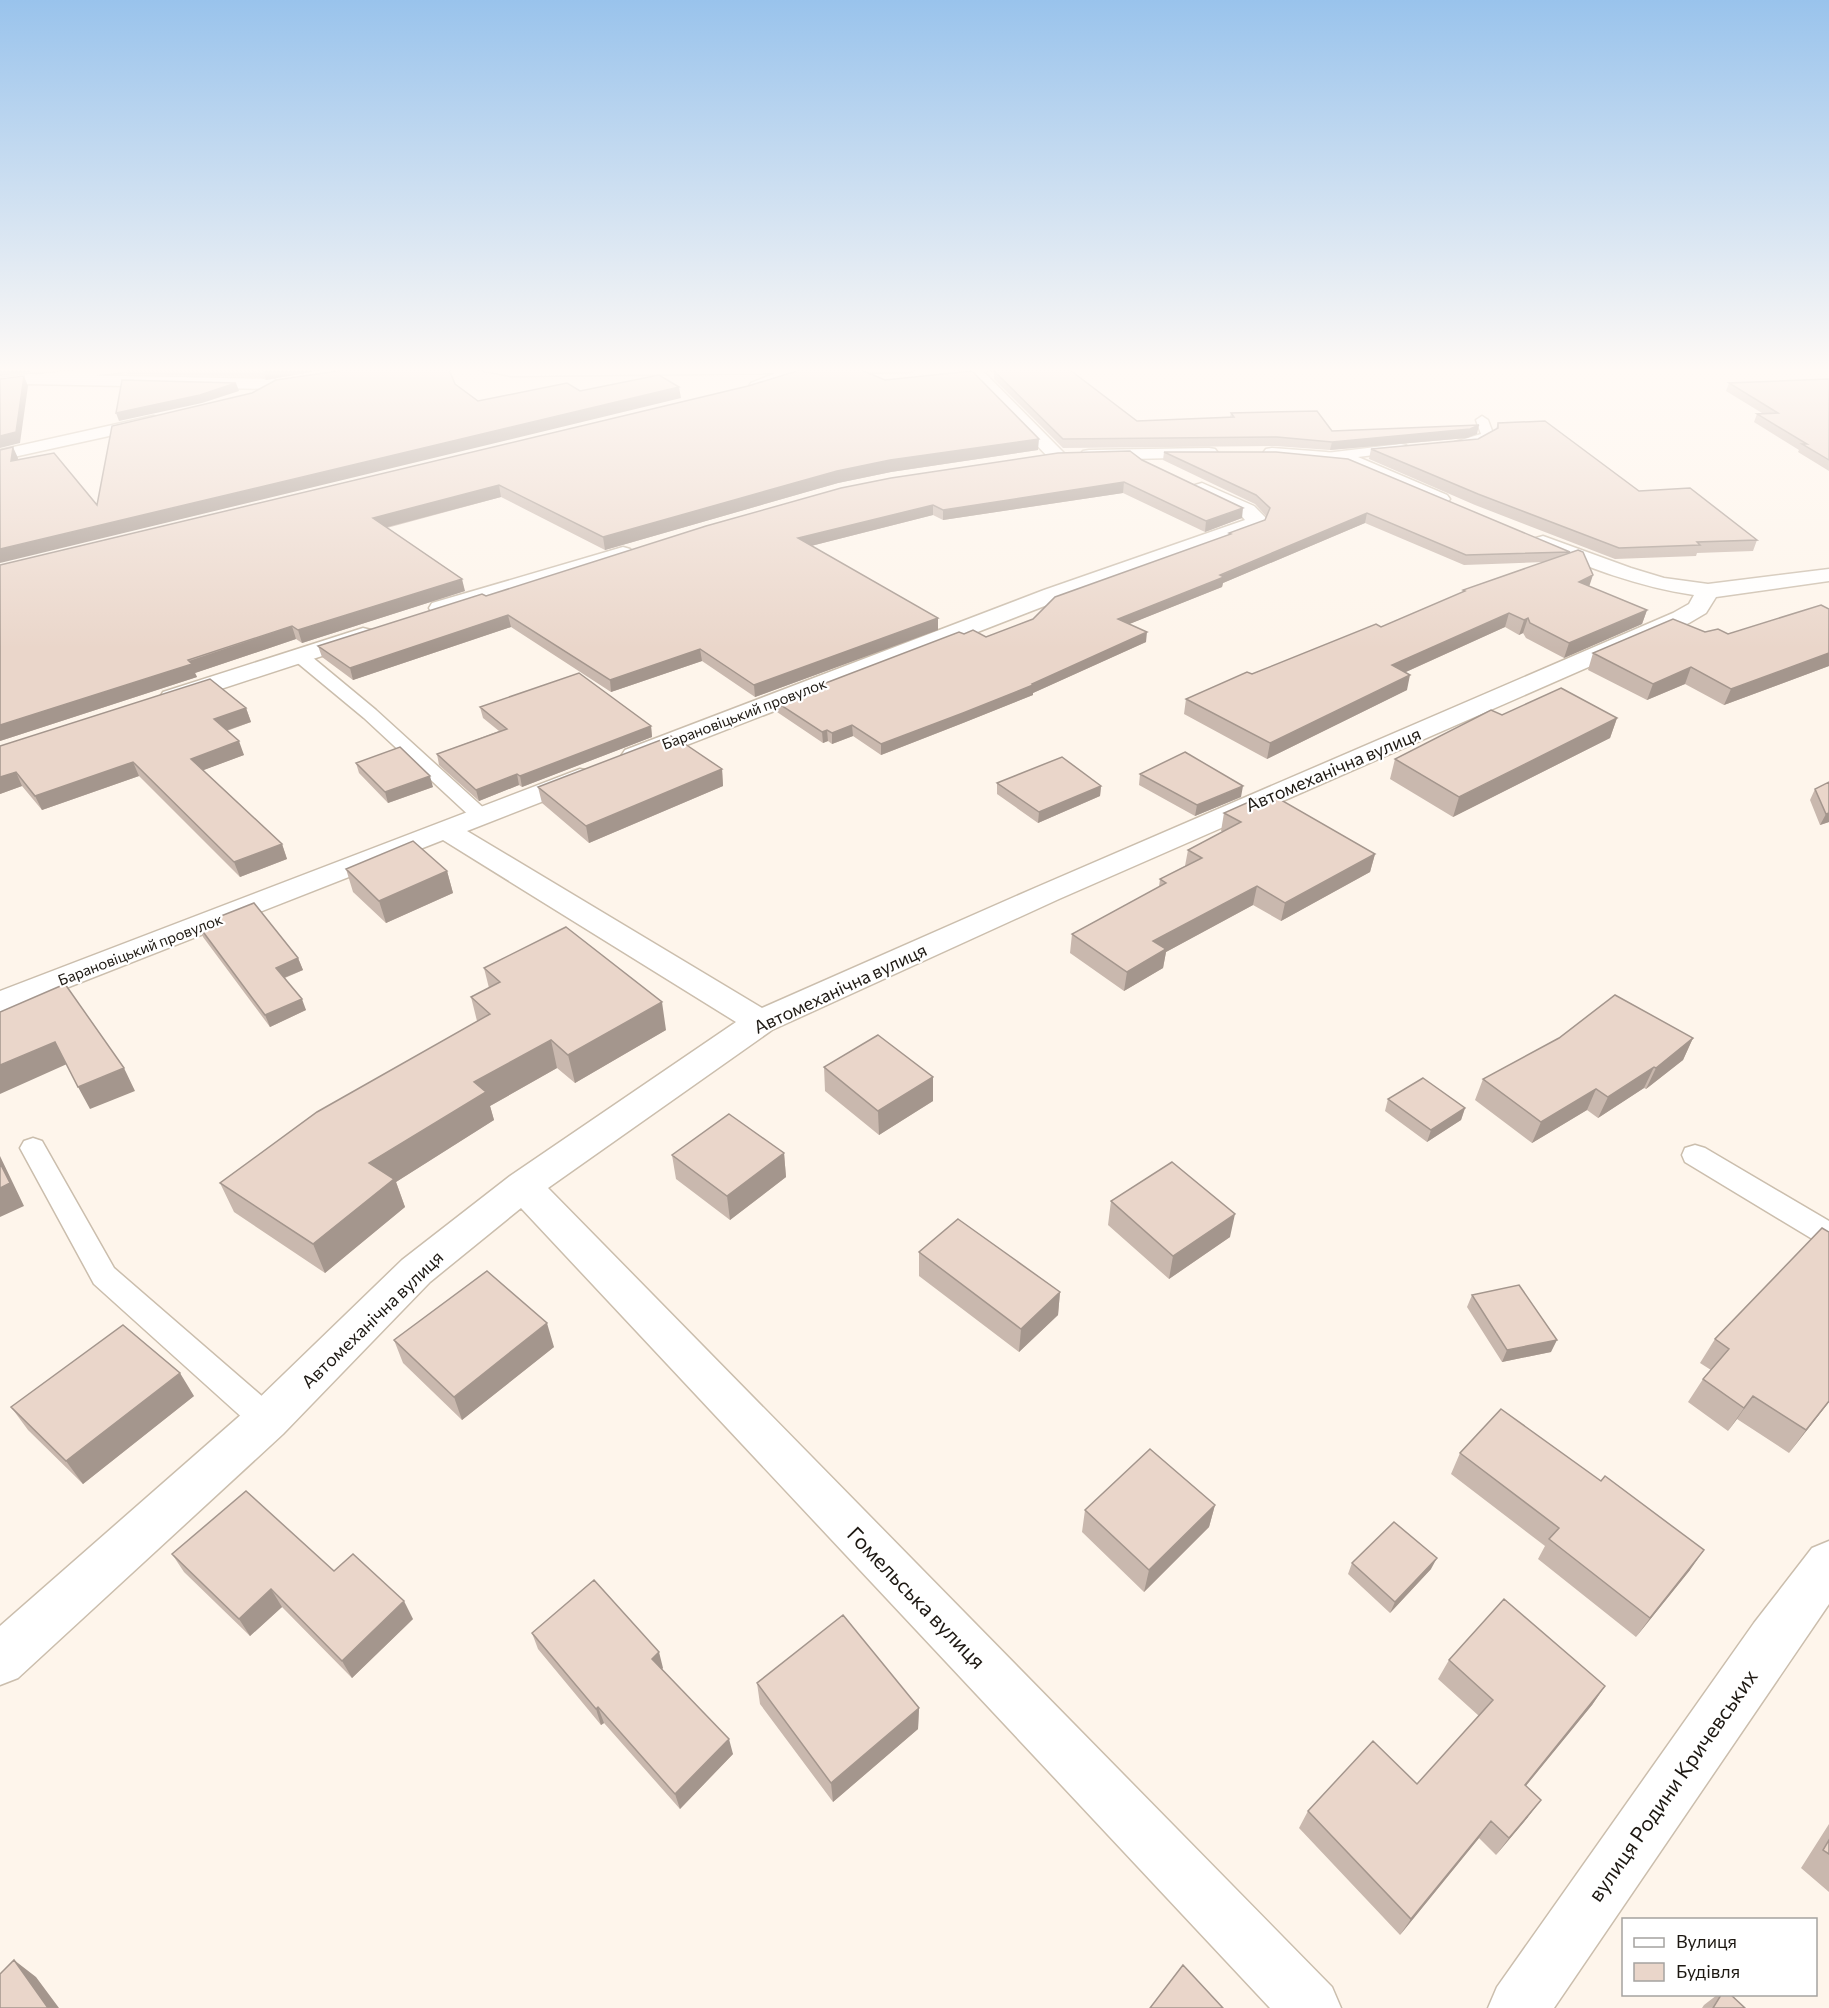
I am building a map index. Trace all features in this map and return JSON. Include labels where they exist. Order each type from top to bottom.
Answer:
[{"type":"street","name":"Барановіцький провулок","points":[[0,1003],[1052,595],[1254,524],[1256,518],[1247,510],[1144,461]]},
{"type":"street","points":[[1341,461],[1371,468],[1456,507]]},
{"type":"street","points":[[1523,533],[1623,573],[1662,584],[1707,591],[1829,575]]},
{"type":"street","points":[[419,615],[642,547]]},
{"type":"street","name":"Автомеханічна вулиця","points":[[0,1660],[267,1420],[416,1271],[524,1186],[760,1022],[1048,893],[1681,618],[1698,608],[1707,591]]},
{"type":"street","points":[[154,703],[387,626]]},
{"type":"street","points":[[446,830],[760,1022]]},
{"type":"street","name":"Гомельська вулиця","points":[[524,1186],[1311,2008]]},
{"type":"street","name":"вулиця Родини Кричевських","points":[[1518,2008],[1772,1641],[1829,1564]]},
{"type":"lane","points":[[300,656],[370,714],[481,816]]},
{"type":"lane","points":[[33,1148],[104,1276],[267,1420]]},
{"type":"lane","points":[[1695,1155],[1829,1235]]},
{"type":"building","points":[[0,461],[60,461],[97,505],[105,461],[370,461],[0,549]]},
{"type":"building","points":[[436,461],[887,461],[837,471],[603,537],[499,485],[373,518],[462,579],[298,630],[292,626],[188,660],[192,664],[0,725],[0,565]]},
{"type":"building","points":[[1007,461],[1143,461],[1243,508],[1206,521],[1124,482],[943,510],[933,505],[798,538],[938,618],[754,685],[700,649],[610,680],[508,615],[350,668],[318,646],[482,594],[486,596],[706,526],[841,488]]},
{"type":"building","points":[[1183,461],[1352,461],[1570,552],[1466,555],[1367,513],[1220,575],[1224,577],[1118,619],[1147,632],[1033,685],[881,744],[852,725],[832,733],[827,730],[822,732],[776,702],[959,632],[964,634],[973,630],[986,637],[1033,619],[1055,597],[1265,520],[1270,508],[1256,495]]},
{"type":"building","points":[[1399,461],[1598,461],[1639,491],[1690,488],[1757,540],[1619,548]]},
{"type":"building","points":[[1578,550],[1583,552],[1593,575],[1579,582],[1647,610],[1569,643],[1530,623],[1528,618],[1524,620],[1509,613],[1392,665],[1410,675],[1270,743],[1186,699],[1247,672],[1252,674],[1376,624],[1381,627],[1465,591],[1463,590]]},
{"type":"building","points":[[1821,605],[1829,609],[1829,653],[1731,689],[1691,667],[1653,684],[1593,653],[1673,619],[1705,632],[1718,629],[1728,634]]},
{"type":"building","points":[[579,673],[651,726],[520,776],[517,774],[476,790],[437,754],[507,729],[480,707]]},
{"type":"building","points":[[210,679],[246,708],[214,719],[239,741],[191,759],[282,844],[234,862],[133,762],[35,796],[16,772],[0,777],[0,746]]},
{"type":"building","points":[[1561,688],[1617,718],[1459,797],[1395,759],[1491,710],[1502,715]]},
{"type":"building","points":[[671,736],[722,769],[586,826],[538,787]]},
{"type":"building","points":[[400,747],[430,776],[385,792],[356,763]]},
{"type":"building","points":[[1185,752],[1243,786],[1197,805],[1140,774]]},
{"type":"building","points":[[1062,757],[1101,786],[1039,812],[997,783]]},
{"type":"building","points":[[1829,782],[1829,813],[1826,814],[1815,789]]},
{"type":"building","points":[[1269,793],[1375,854],[1285,903],[1257,886],[1153,941],[1166,949],[1127,972],[1072,934],[1166,883],[1160,879],[1202,858],[1188,850],[1241,822],[1224,813]]},
{"type":"building","points":[[413,841],[447,871],[379,901],[346,869]]},
{"type":"building","points":[[254,903],[298,958],[276,968],[302,999],[265,1015],[198,925]]},
{"type":"building","points":[[566,927],[662,1002],[568,1055],[551,1040],[474,1082],[486,1092],[369,1163],[394,1179],[313,1244],[220,1183],[317,1112],[490,1014],[471,997],[500,982],[484,968]]},
{"type":"building","points":[[65,984],[124,1068],[78,1087],[55,1042],[0,1065],[0,1012]]},
{"type":"building","points":[[1615,995],[1693,1038],[1656,1068],[1654,1067],[1608,1097],[1596,1089],[1541,1122],[1483,1079],[1559,1038]]},
{"type":"building","points":[[878,1035],[933,1077],[878,1111],[824,1067]]},
{"type":"building","points":[[1423,1078],[1465,1108],[1431,1130],[1388,1099]]},
{"type":"building","points":[[729,1114],[784,1153],[727,1196],[672,1155]]},
{"type":"building","points":[[1172,1162],[1235,1214],[1173,1256],[1111,1201]]},
{"type":"building","points":[[0,1163],[10,1183],[0,1188]]},
{"type":"building","points":[[958,1219],[1060,1292],[1021,1329],[919,1252]]},
{"type":"building","points":[[1822,1228],[1829,1232],[1829,1401],[1806,1430],[1753,1396],[1744,1408],[1703,1379],[1729,1349],[1715,1339]]},
{"type":"building","points":[[487,1271],[547,1323],[454,1397],[394,1340]]},
{"type":"building","points":[[1519,1285],[1557,1340],[1507,1350],[1472,1295]]},
{"type":"building","points":[[123,1325],[180,1373],[66,1461],[11,1407]]},
{"type":"building","points":[[1501,1409],[1601,1481],[1605,1476],[1704,1550],[1650,1618],[1549,1539],[1559,1528],[1460,1453]]},
{"type":"building","points":[[1150,1449],[1215,1505],[1149,1570],[1085,1510]]},
{"type":"building","points":[[246,1491],[334,1571],[353,1554],[404,1601],[342,1661],[271,1589],[239,1619],[172,1554]]},
{"type":"building","points":[[1394,1522],[1437,1558],[1395,1602],[1352,1563]]},
{"type":"building","points":[[594,1580],[659,1652],[652,1659],[729,1739],[675,1794],[598,1707],[596,1709],[532,1633]]},
{"type":"building","points":[[1504,1599],[1605,1686],[1525,1785],[1541,1800],[1509,1838],[1491,1821],[1411,1919],[1308,1811],[1373,1741],[1417,1784],[1493,1700],[1449,1660]]},
{"type":"building","points":[[843,1615],[919,1708],[831,1783],[757,1683]]},
{"type":"building","points":[[1829,1840],[1829,1854],[1823,1850]]},
{"type":"building","points":[[14,1960],[48,2008],[0,2008],[0,1974]]},
{"type":"building","points":[[1183,1965],[1223,2008],[1150,2008]]},
{"type":"building","points":[[1720,1996],[1732,1996],[1745,2008],[1713,2008]]}]
